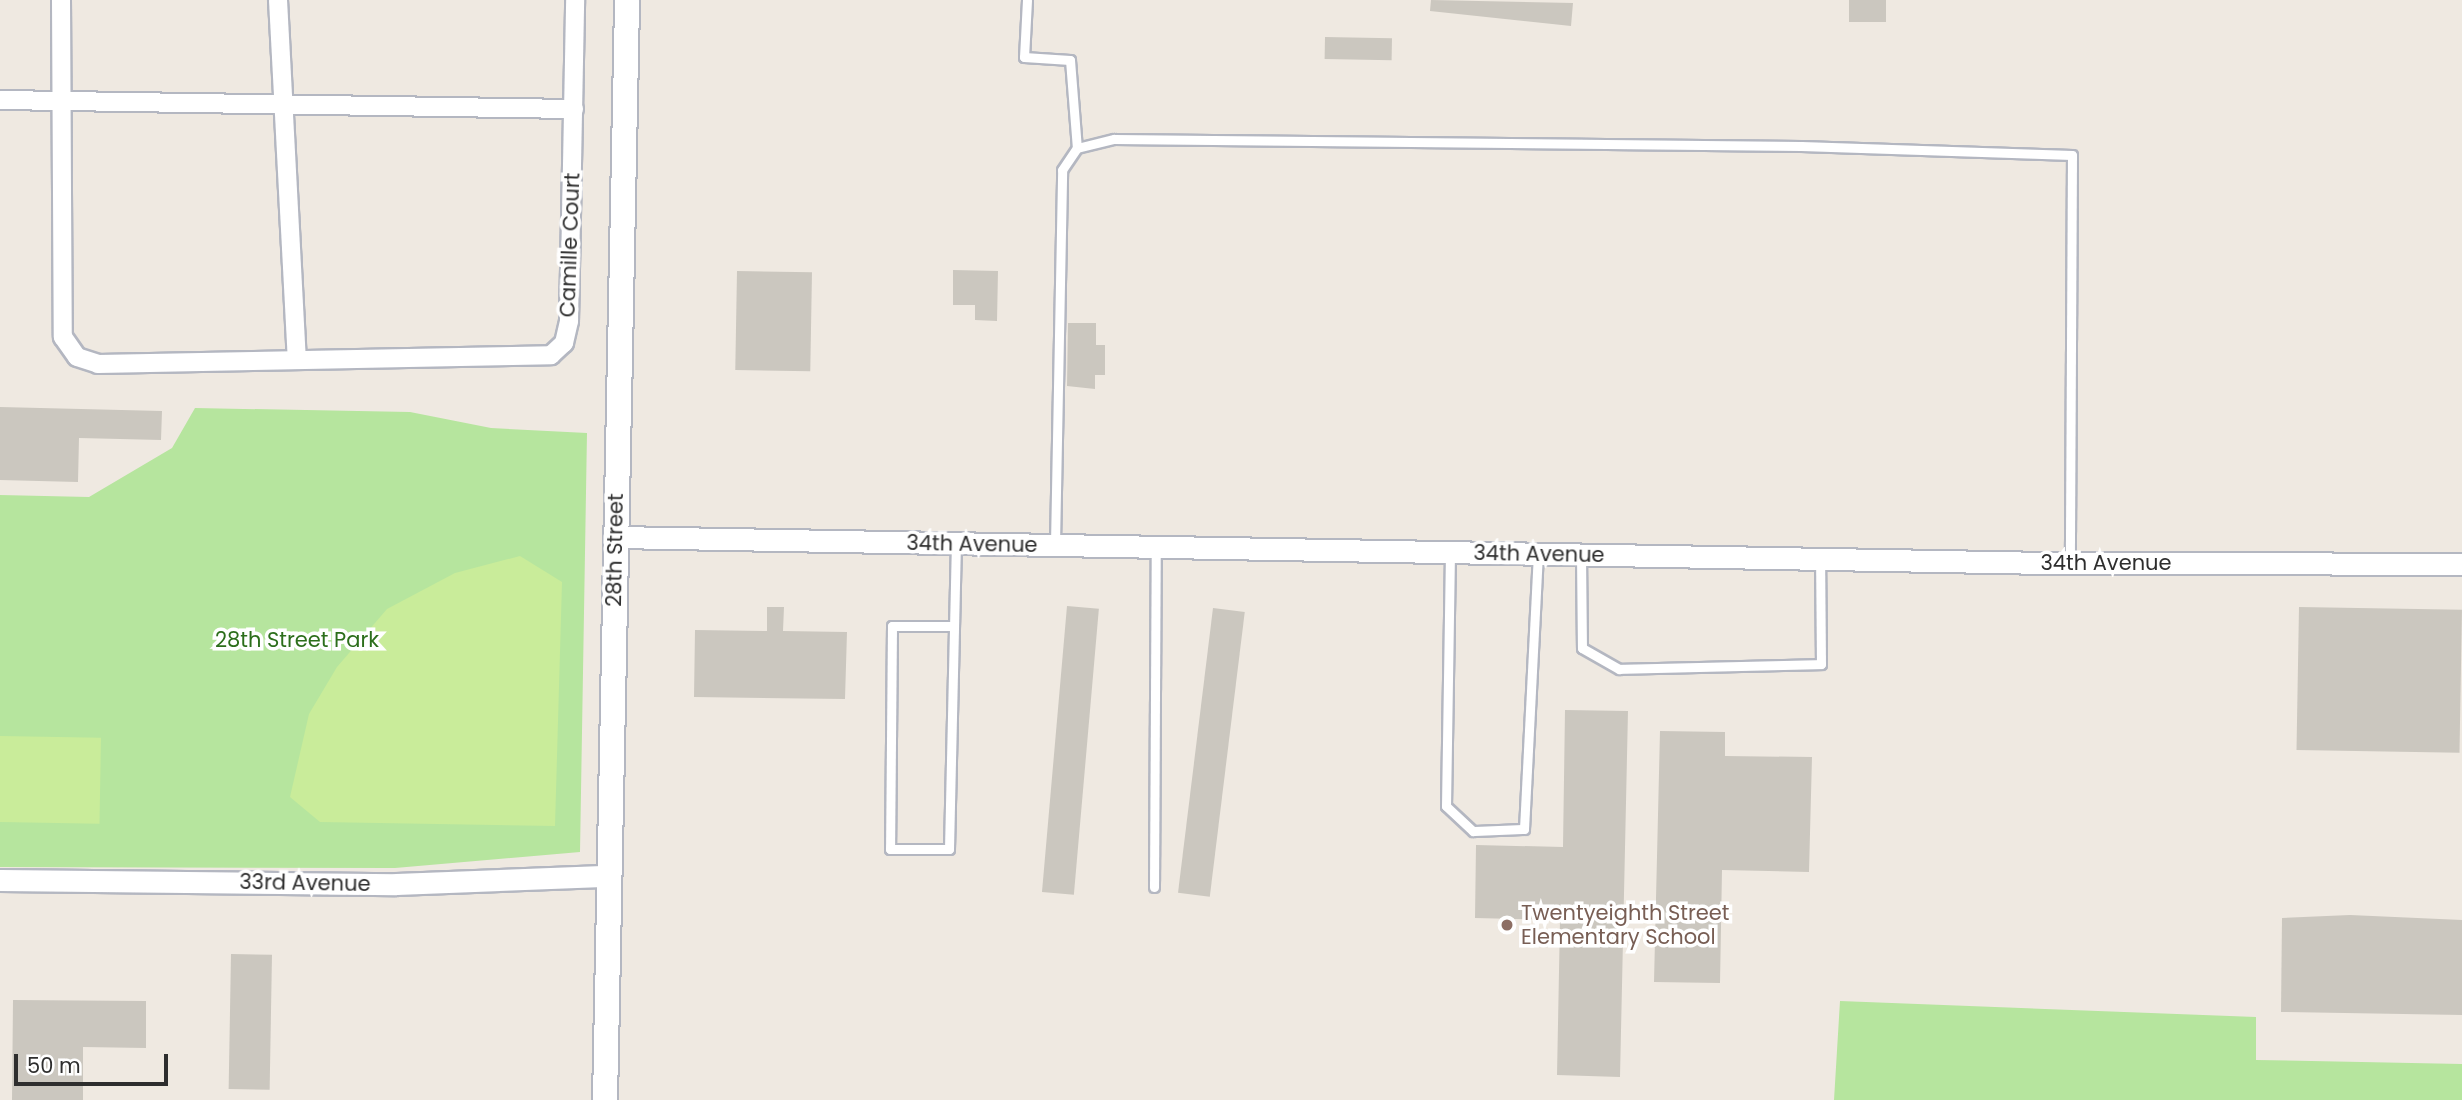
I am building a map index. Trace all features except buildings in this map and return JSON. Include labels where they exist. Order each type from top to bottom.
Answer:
[{"type":"main road","name":"28th Street","points":[[605,1100],[627,0]]},
{"type":"street","name":"Camille Court","points":[[61,0],[59,102],[63,337],[77,357],[98,364],[551,355],[564,343],[569,321],[575,0]]},
{"type":"street","points":[[278,0],[297,359]]},
{"type":"street","points":[[0,100],[283,108],[574,109]]},
{"type":"street","name":"34th Avenue","points":[[615,537],[2070,563],[2462,564]]},
{"type":"street","name":"33rd Avenue","points":[[0,880],[396,884],[609,876]]},
{"type":"lane","points":[[1027,0],[1024,57],[1070,60],[1077,148],[1062,170],[1055,545]]},
{"type":"lane","points":[[1077,148],[1114,139],[1801,146],[2072,155],[2070,563]]},
{"type":"lane","points":[[954,626],[892,626],[890,849],[949,849],[956,543]]},
{"type":"lane","points":[[1154,887],[1156,547]]},
{"type":"lane","points":[[1450,552],[1446,806],[1472,831],[1524,829],[1538,554]]},
{"type":"lane","points":[[1581,555],[1582,648],[1619,669],[1821,664],[1820,559]]},
{"type":"green space","name":"28th Street Park","points":[[195,408],[410,412],[491,428],[587,433],[580,852],[395,868],[0,867],[0,495],[89,497],[172,448]]},
{"type":"green space","points":[[520,556],[562,582],[555,826],[320,822],[290,797],[309,714],[337,667],[387,609],[455,573]]},
{"type":"green space","points":[[0,736],[101,738],[99,824],[0,822]]},
{"type":"green space","points":[[1840,1001],[2256,1017],[2256,1060],[2462,1064],[2462,1100],[1834,1100]]},
{"type":"place","name":"Twentyeighth Street Elementary School","points":[[1507,925]]}]
